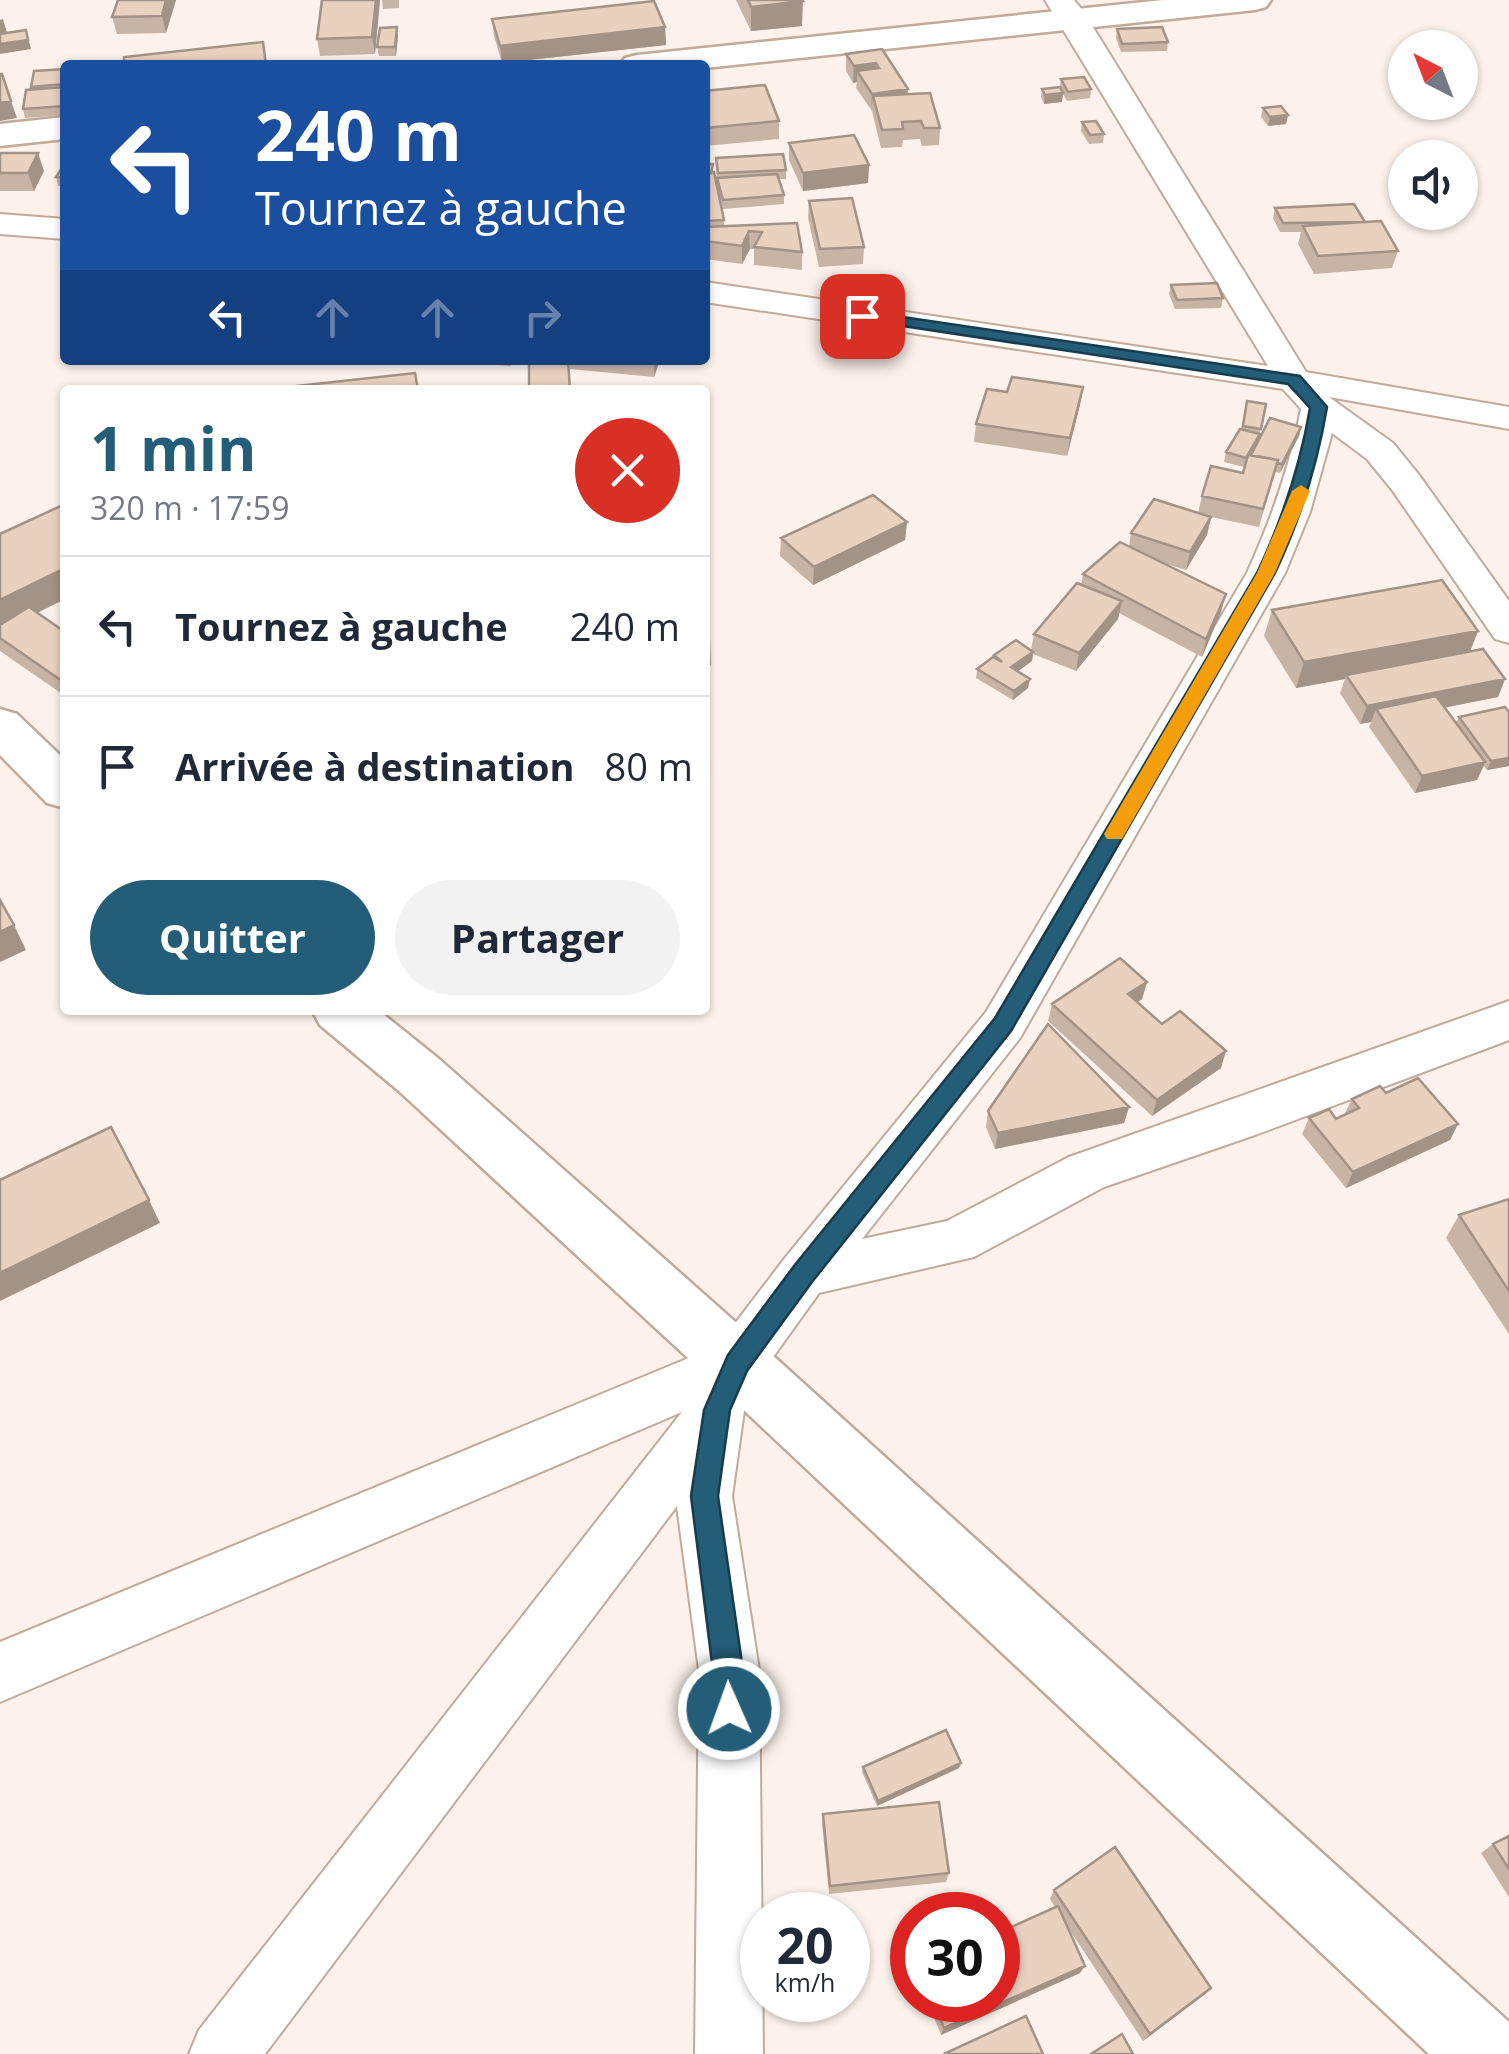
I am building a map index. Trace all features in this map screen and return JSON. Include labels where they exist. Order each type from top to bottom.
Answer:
[{"type":"street","points":[[675,60],[1066,8],[1255,0]]},
{"type":"street","points":[[1066,8],[1306,393],[1380,451],[1509,630]]},
{"type":"street","points":[[0,135],[60,129]]},
{"type":"street","points":[[0,224],[60,229]]},
{"type":"street","points":[[710,293],[1306,393],[1509,418]]},
{"type":"street","points":[[223,2054],[727,1386],[803,1274],[1003,1025],[1266,573],[1294,512],[1310,460],[1306,393]]},
{"type":"street","points":[[0,726],[60,785]]},
{"type":"street","points":[[345,1015],[419,1075],[727,1386],[1486,2054]]},
{"type":"street","points":[[803,1274],[956,1241],[1087,1172],[1238,1121],[1509,1020]]},
{"type":"street","points":[[0,1672],[727,1386]]},
{"type":"street","points":[[727,1386],[704,1496],[729,1670],[728,2054]]},
{"type":"building","points":[[118,0],[166,0],[162,16],[112,17]]},
{"type":"building","points":[[322,0],[376,0],[372,37],[317,39]]},
{"type":"building","points":[[748,0],[802,0],[803,1],[751,7]]},
{"type":"building","points":[[654,1],[665,27],[500,46],[492,19]]},
{"type":"building","points":[[397,27],[395,47],[377,47],[380,28]]},
{"type":"building","points":[[1162,27],[1168,42],[1122,44],[1117,29]]},
{"type":"building","points":[[26,30],[28,40],[0,44],[0,34]]},
{"type":"building","points":[[263,42],[265,60],[124,60]]},
{"type":"building","points":[[882,49],[908,89],[872,94],[857,71],[879,68],[876,63],[854,66],[846,54]]},
{"type":"building","points":[[60,69],[60,84],[31,87],[34,71]]},
{"type":"building","points":[[2,74],[11,101],[0,103]]},
{"type":"building","points":[[1084,77],[1091,89],[1068,92],[1061,79]]},
{"type":"building","points":[[765,85],[779,121],[710,128],[710,90]]},
{"type":"building","points":[[60,87],[60,106],[23,109],[26,90]]},
{"type":"building","points":[[1060,87],[1063,93],[1045,95],[1042,89]]},
{"type":"building","points":[[930,93],[940,128],[924,128],[921,121],[902,122],[903,129],[882,130],[873,96]]},
{"type":"building","points":[[1281,106],[1288,115],[1270,117],[1263,108]]},
{"type":"building","points":[[1096,121],[1104,134],[1090,135],[1082,122]]},
{"type":"building","points":[[854,135],[869,165],[803,173],[789,143]]},
{"type":"building","points":[[0,153],[38,153],[28,173],[0,173]]},
{"type":"building","points":[[783,154],[786,170],[718,173],[716,158]]},
{"type":"building","points":[[710,172],[714,172],[724,220],[710,221]]},
{"type":"building","points":[[777,174],[784,195],[723,200],[717,178]]},
{"type":"building","points":[[852,198],[864,247],[820,249],[809,201]]},
{"type":"building","points":[[1354,204],[1365,222],[1283,223],[1275,208]]},
{"type":"building","points":[[1381,221],[1398,251],[1318,256],[1303,226]]},
{"type":"building","points":[[797,223],[802,252],[754,247],[762,232],[749,231],[742,246],[710,242],[710,227]]},
{"type":"building","points":[[1217,283],[1223,298],[1177,300],[1171,285]]},
{"type":"building","points":[[529,365],[568,365],[570,385],[529,385]]},
{"type":"building","points":[[415,373],[417,385],[306,385]]},
{"type":"building","points":[[1012,377],[1083,387],[1070,438],[976,424],[987,389],[1007,392]]},
{"type":"building","points":[[1247,401],[1266,404],[1261,429],[1243,426]]},
{"type":"building","points":[[1270,418],[1301,427],[1282,464],[1251,455]]},
{"type":"building","points":[[1240,429],[1260,434],[1246,458],[1226,452]]},
{"type":"building","points":[[1248,455],[1278,460],[1263,509],[1202,496],[1211,466],[1243,473]]},
{"type":"building","points":[[873,495],[907,522],[814,567],[781,538]]},
{"type":"building","points":[[1154,499],[1211,517],[1190,552],[1131,533]]},
{"type":"building","points":[[60,506],[60,570],[0,600],[0,534]]},
{"type":"building","points":[[1120,542],[1226,594],[1206,639],[1083,574]]},
{"type":"building","points":[[1442,580],[1478,631],[1304,662],[1272,610]]},
{"type":"building","points":[[1077,583],[1122,601],[1079,653],[1034,634]]},
{"type":"building","points":[[29,607],[60,629],[60,680],[0,638],[0,625]]},
{"type":"building","points":[[1016,640],[1033,652],[1011,667],[1030,679],[1014,691],[977,669],[993,657],[1002,662],[994,655]]},
{"type":"building","points":[[1483,649],[1505,679],[1367,706],[1346,675]]},
{"type":"building","points":[[1436,696],[1485,762],[1422,776],[1376,709]]},
{"type":"building","points":[[1505,707],[1509,712],[1509,758],[1491,761],[1459,717]]},
{"type":"building","points":[[0,900],[14,925],[0,932]]},
{"type":"building","points":[[1120,958],[1147,982],[1128,994],[1162,1024],[1180,1011],[1226,1051],[1157,1100],[1052,1004]]},
{"type":"building","points":[[1048,1024],[1129,1107],[998,1133],[988,1111]]},
{"type":"building","points":[[1418,1078],[1458,1124],[1353,1172],[1309,1118],[1329,1109],[1336,1119],[1359,1108],[1352,1099],[1380,1086],[1386,1093]]},
{"type":"building","points":[[111,1127],[149,1200],[0,1273],[0,1180]]},
{"type":"building","points":[[1509,1199],[1509,1291],[1459,1215]]},
{"type":"building","points":[[946,1730],[961,1763],[878,1801],[863,1767]]},
{"type":"building","points":[[939,1802],[949,1873],[830,1886],[823,1814]]},
{"type":"building","points":[[1509,1836],[1509,1869],[1493,1844]]},
{"type":"building","points":[[1115,1847],[1211,1988],[1150,2034],[1054,1890]]},
{"type":"building","points":[[1058,1906],[1085,1966],[1020,1995],[1020,1923]]},
{"type":"building","points":[[1026,2016],[1043,2054],[944,2054],[1020,2022]]},
{"type":"building","points":[[1122,2034],[1133,2054],[1091,2054]]},
{"type":"slow traffic","points":[[1114,834],[1266,573],[1301,491]]},
{"type":"route","points":[[729,1709],[729,1670],[704,1496],[717,1410],[737,1363],[803,1274],[1003,1025],[1266,573],[1294,512],[1310,460],[1319,407],[1294,380],[862,316]]}]
